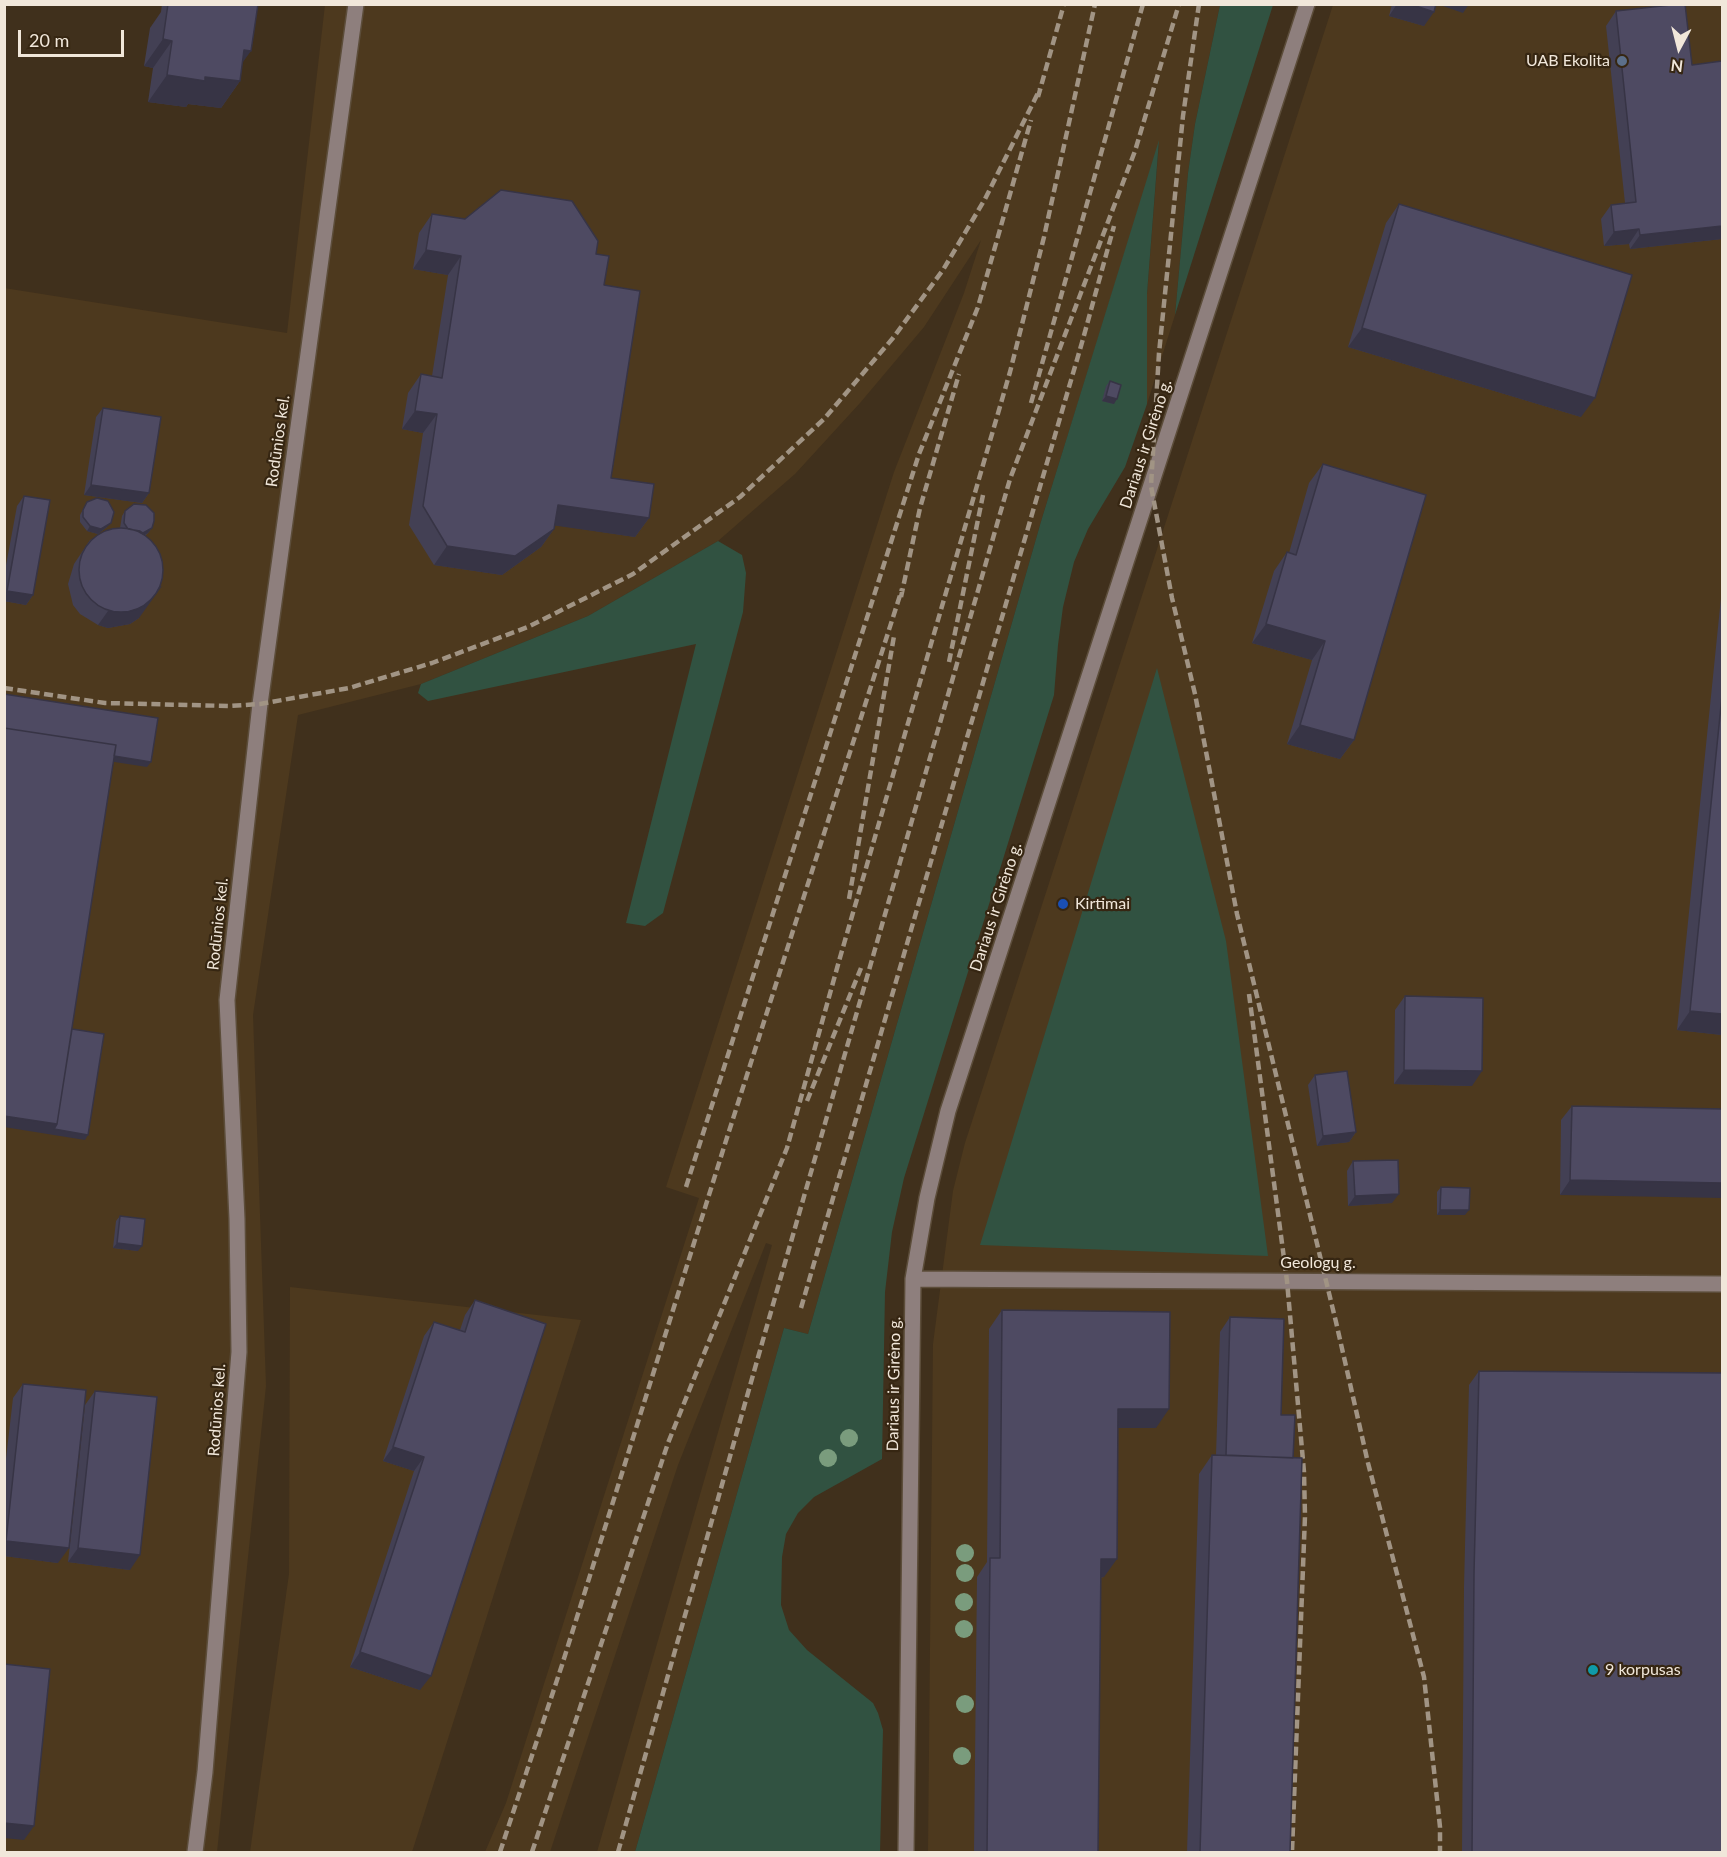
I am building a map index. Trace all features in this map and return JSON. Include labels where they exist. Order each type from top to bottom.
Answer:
[{"type":"street","name":"Rodūnios kel.","points":[[195,1852],[205,1772],[239,1352],[237,1219],[227,1000],[260,704],[356,4]]},
{"type":"street","name":"Dariaus ir Girėno g.","points":[[906,1852],[913,1279],[927,1198],[948,1112],[1307,4]]},
{"type":"street","name":"Geologų g.","points":[[913,1279],[1722,1284]]},
{"type":"shaded area","points":[[325,5],[1220,5],[1195,124],[1188,173],[1175,315],[1147,404],[1147,294],[1159,143],[1042,518],[808,1334],[784,1328],[635,1852],[597,1852],[772,1245],[766,1243],[678,1465],[550,1852],[485,1852],[506,1803],[699,1198],[666,1187],[894,472],[964,293],[981,240],[924,327],[860,403],[795,474],[718,541],[588,616],[421,684],[298,715],[253,1015],[266,1386],[217,1852],[5,1852],[4,288],[287,333]]},
{"type":"shaded area","points":[[1333,5],[1722,5],[1722,1852],[928,1852],[933,1344],[953,1191],[965,1143]]},
{"type":"shaded area","points":[[290,1287],[581,1320],[412,1852],[250,1852],[289,1574]]},
{"type":"green space","points":[[1220,5],[1273,5],[1175,315],[1188,173],[1195,124]]},
{"type":"green space","points":[[1159,140],[1147,294],[1147,404],[1125,467],[1088,529],[1074,562],[1063,607],[1054,695],[904,1178],[892,1232],[885,1292],[882,1459],[814,1497],[798,1513],[786,1534],[782,1557],[781,1605],[789,1630],[807,1650],[873,1703],[878,1713],[883,1730],[880,1852],[635,1852],[784,1328],[808,1334],[1042,518]]},
{"type":"green space","points":[[718,541],[742,555],[746,573],[743,612],[663,913],[645,926],[626,923],[696,644],[428,701],[418,693],[421,684],[588,616]]},
{"type":"green space","points":[[1157,668],[1226,941],[1268,1256],[980,1245]]},
{"type":"building","points":[[168,4],[258,4],[251,51],[244,50],[240,81],[205,77],[205,81],[167,75],[172,41],[163,39]]},
{"type":"building","points":[[1410,4],[1436,4],[1434,12]]},
{"type":"building","points":[[1685,4],[1692,65],[1722,61],[1722,226],[1640,235],[1639,229],[1614,232],[1611,205],[1636,202],[1616,11]]},
{"type":"building","points":[[501,190],[572,201],[598,241],[596,254],[609,256],[604,285],[640,291],[611,478],[654,484],[649,518],[558,505],[554,529],[515,556],[447,546],[423,506],[437,414],[415,411],[421,374],[442,378],[461,256],[426,250],[432,214],[465,219]]},
{"type":"building","points":[[1399,204],[1632,275],[1595,398],[1362,328]]},
{"type":"building","points":[[1110,381],[1121,385],[1117,399],[1106,396]]},
{"type":"building","points":[[103,408],[161,417],[149,493],[91,485]]},
{"type":"building","points":[[1323,464],[1426,495],[1354,740],[1300,725],[1325,641],[1266,624],[1287,552],[1296,555]]},
{"type":"building","points":[[24,496],[50,500],[33,595],[7,591]]},
{"type":"building","points":[[97,498],[108,501],[114,512],[111,523],[101,529],[90,526],[83,517],[83,510],[87,502]]},
{"type":"building","points":[[134,504],[146,505],[154,513],[152,528],[143,533],[128,529],[124,523],[125,511]]},
{"type":"building","points":[[113,528],[129,528],[145,535],[156,546],[163,562],[160,586],[151,600],[129,612],[113,612],[97,605],[86,594],[79,578],[79,562],[86,546],[97,535]]},
{"type":"building","points":[[4,694],[158,718],[151,762],[114,756],[116,745],[4,728]]},
{"type":"building","points":[[1722,696],[1722,1014],[1690,1011]]},
{"type":"building","points":[[4,728],[116,745],[57,1124],[4,1116]]},
{"type":"building","points":[[1405,996],[1483,998],[1482,1071],[1404,1070]]},
{"type":"building","points":[[72,1029],[104,1034],[88,1135],[54,1129],[57,1124]]},
{"type":"building","points":[[1347,1071],[1356,1132],[1323,1136],[1315,1075]]},
{"type":"building","points":[[1572,1106],[1722,1109],[1722,1183],[1570,1180]]},
{"type":"building","points":[[1398,1160],[1399,1194],[1355,1196],[1353,1161]]},
{"type":"building","points":[[1441,1187],[1470,1188],[1469,1210],[1440,1210]]},
{"type":"building","points":[[120,1216],[145,1219],[142,1246],[117,1243]]},
{"type":"building","points":[[475,1300],[546,1324],[431,1676],[360,1652],[424,1457],[393,1447],[434,1322],[465,1332]]},
{"type":"building","points":[[1002,1310],[1170,1312],[1169,1409],[1118,1409],[1117,1559],[1101,1559],[1098,1852],[987,1852],[990,1558],[1000,1558]]},
{"type":"building","points":[[1230,1317],[1284,1319],[1281,1415],[1295,1415],[1293,1458],[1226,1455]]},
{"type":"building","name":"9 korpusas","points":[[1479,1371],[1722,1373],[1722,1852],[1472,1852],[1474,1573]]},
{"type":"building","points":[[23,1384],[86,1390],[69,1548],[6,1541]]},
{"type":"building","points":[[95,1391],[157,1397],[140,1555],[78,1548]]},
{"type":"building","points":[[1212,1455],[1302,1458],[1290,1852],[1200,1852]]},
{"type":"building","points":[[4,1664],[50,1669],[34,1826],[4,1823]]},
{"type":"railway","points":[[1038,97],[1064,4]]},
{"type":"railway","points":[[532,1852],[668,1443],[787,1148],[1010,372],[1044,237],[1095,4]]},
{"type":"railway","points":[[1031,403],[1143,4]]},
{"type":"railway","points":[[618,1852],[1010,479],[1135,151],[1179,4]]},
{"type":"railway","points":[[1199,4],[1183,116],[1159,353],[1151,486],[1172,598],[1195,694],[1237,914],[1368,1463],[1424,1677],[1440,1827],[1440,1852]]},
{"type":"railway","points":[[4,688],[105,703],[230,706],[260,704],[349,688],[432,663],[528,627],[633,574],[740,497],[824,419],[893,338],[943,270],[985,199],[1040,89]]},
{"type":"railway","points":[[686,1187],[919,454],[978,307],[1031,120]]},
{"type":"railway","points":[[801,1308],[1114,226]]},
{"type":"railway","points":[[901,597],[920,508],[959,374]]},
{"type":"railway","points":[[949,662],[983,495]]},
{"type":"railway","points":[[500,1852],[562,1665],[902,589]]},
{"type":"railway","points":[[849,899],[894,636]]},
{"type":"railway","points":[[807,1101],[861,968]]},
{"type":"railway","points":[[1249,994],[1287,1281],[1304,1472],[1305,1516],[1292,1852]]},
{"type":"place","name":"UAB Ekolita","points":[[1622,61]]},
{"type":"place","name":"Kirtimai","points":[[1063,904]]},
{"type":"place","name":"9 korpusas","points":[[1593,1670]]}]
